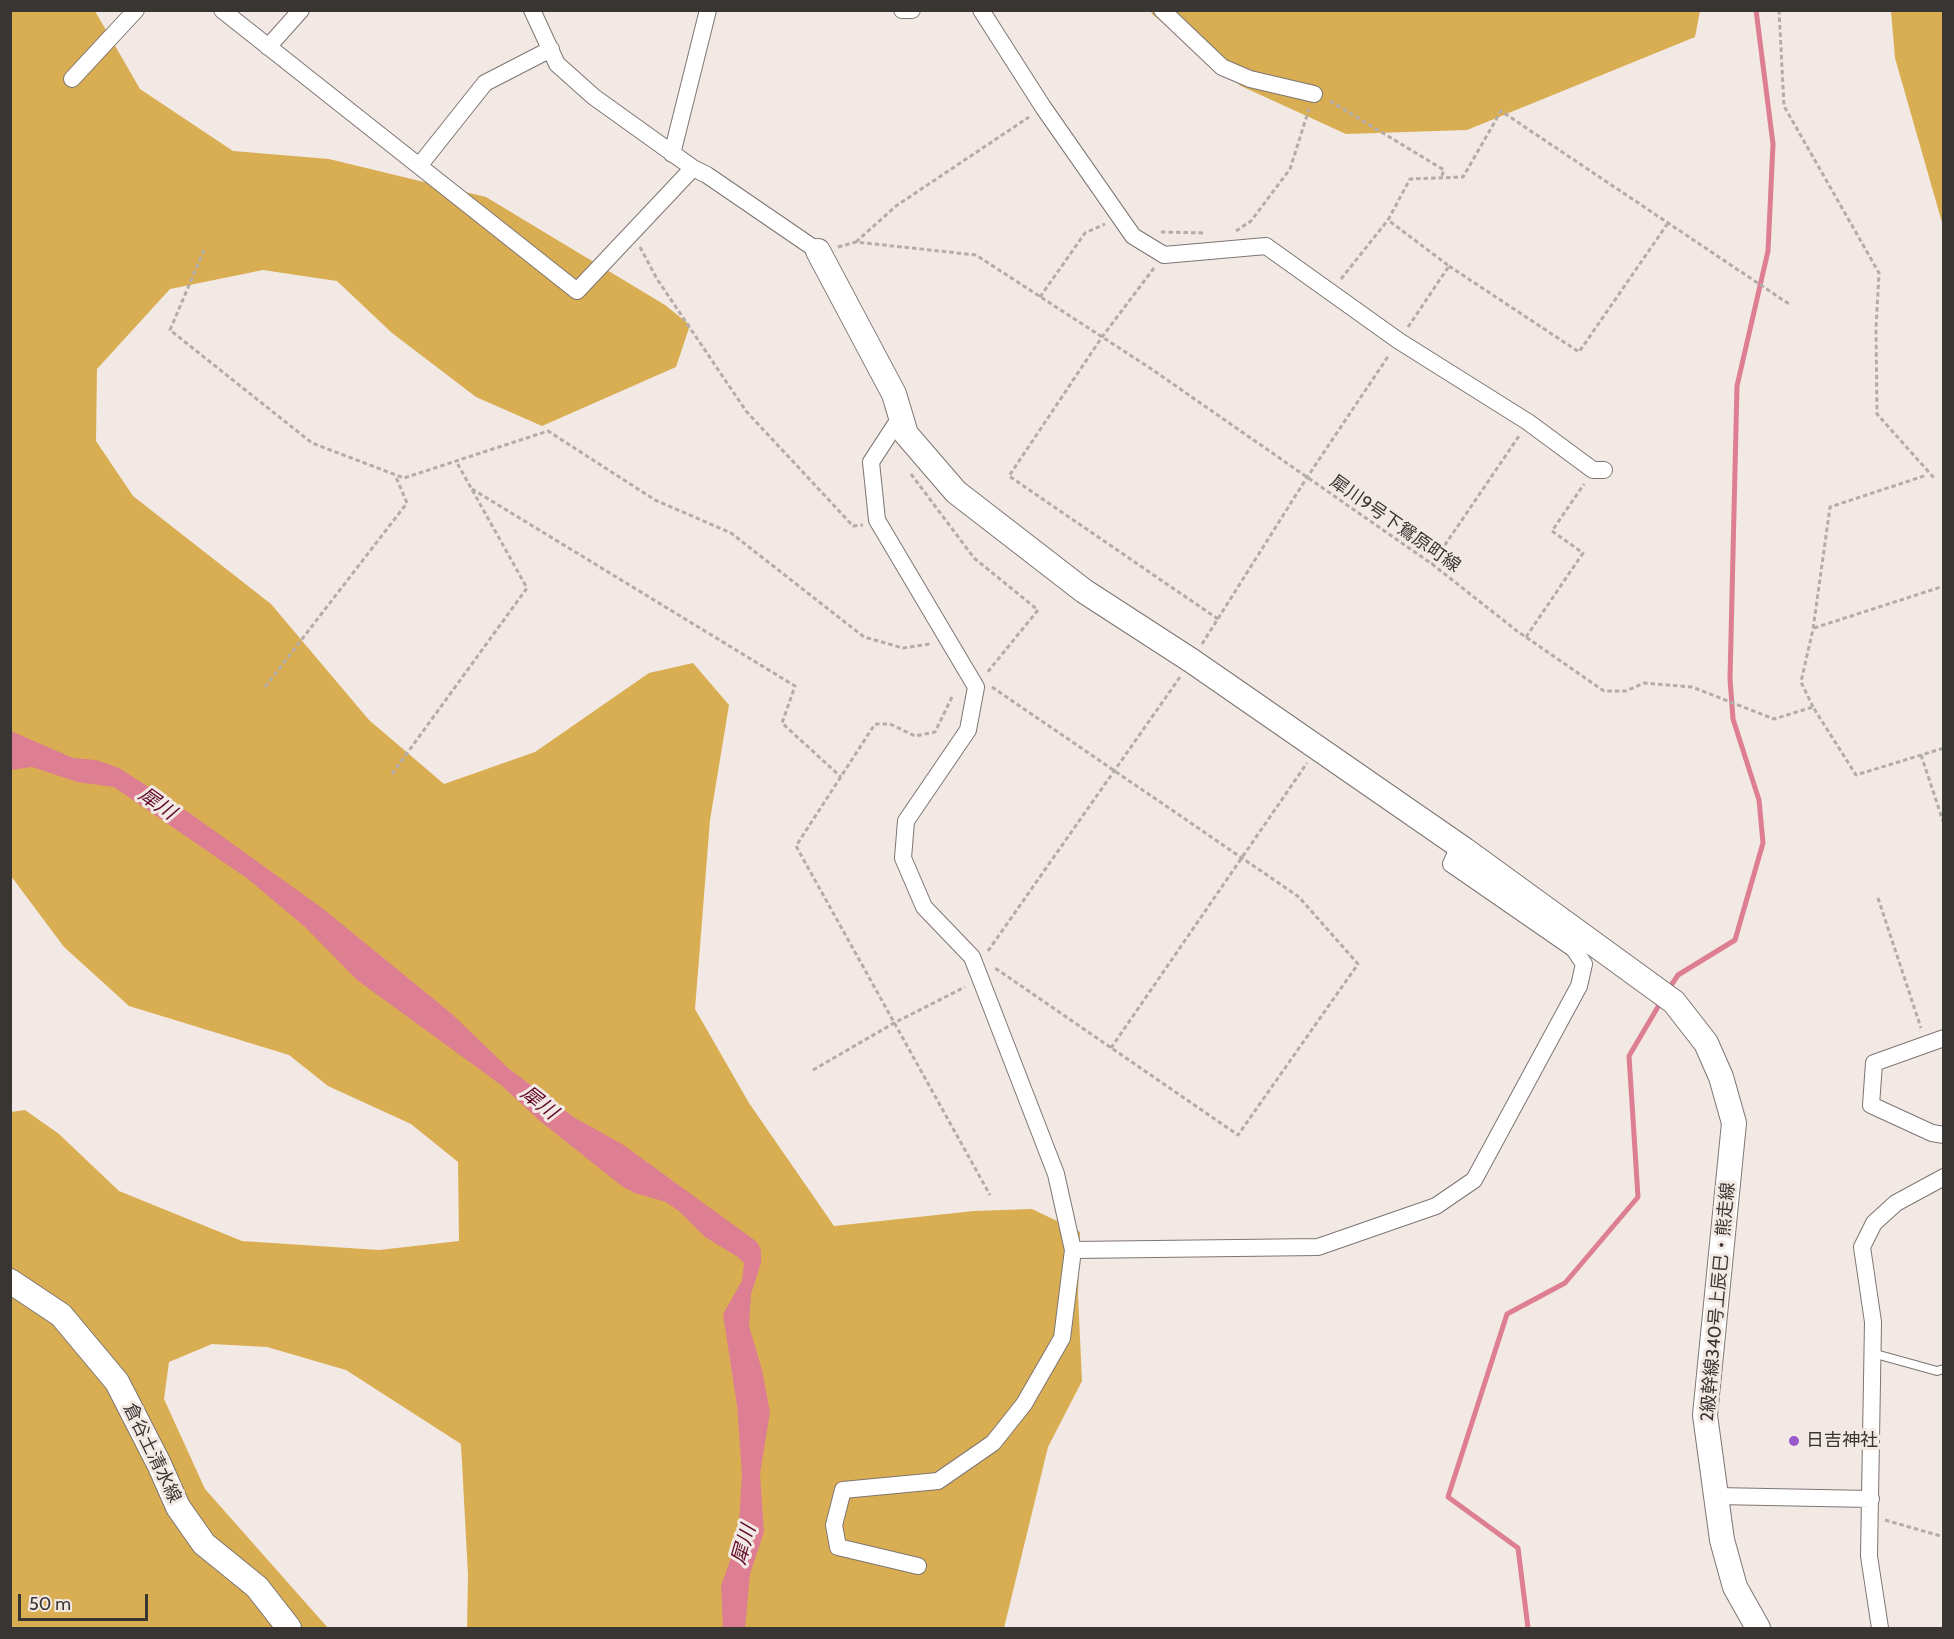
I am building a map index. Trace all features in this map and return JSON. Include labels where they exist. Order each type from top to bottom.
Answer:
[{"type":"street","points":[[72,79],[136,10]]},
{"type":"street","points":[[222,10],[577,291],[693,168]]},
{"type":"street","points":[[268,47],[301,10]]},
{"type":"street","points":[[532,10],[558,64],[594,97],[672,154],[707,175],[818,251]]},
{"type":"street","points":[[672,154],[708,10]]},
{"type":"street","points":[[902,10],[912,10]]},
{"type":"street","points":[[981,10],[1043,107],[1133,236],[1164,255],[1266,246],[1399,341],[1528,422],[1598,470]]},
{"type":"street","points":[[1162,10],[1221,67],[1250,79],[1314,94]]},
{"type":"street","points":[[419,166],[485,83],[551,50]]},
{"type":"street","name":"2級幹線340号上辰巳・熊走線","points":[[818,251],[894,394],[906,434],[956,492],[1084,591],[1192,661],[1462,848],[1674,1002],[1706,1043],[1721,1077],[1734,1123],[1705,1415],[1722,1540],[1735,1587],[1758,1629]]},
{"type":"street","points":[[901,416],[871,462],[877,520],[976,687],[968,730],[906,821],[903,858],[924,907],[977,958],[981,980],[1056,1174],[1073,1250],[1062,1338],[1024,1404],[993,1443],[938,1481],[843,1490],[834,1525],[838,1547],[918,1566]]},
{"type":"street","points":[[1073,1250],[1318,1247],[1436,1206],[1474,1180],[1579,986],[1584,964],[1574,949],[1451,864],[1462,848]]},
{"type":"street","points":[[1944,1038],[1874,1063],[1870,1105],[1932,1133],[1944,1135]]},
{"type":"street","points":[[1880,1629],[1869,1556],[1873,1322],[1862,1247],[1874,1223],[1896,1203],[1944,1177]]},
{"type":"street","name":"倉谷土清水線","points":[[10,1281],[61,1315],[117,1382],[159,1464],[178,1508],[204,1544],[257,1587],[289,1629]]},
{"type":"street","points":[[1716,1496],[1871,1508]]},
{"type":"lane","points":[[1872,1353],[1937,1371],[1944,1369]]},
{"type":"path","points":[[1779,10],[1784,106],[1879,273],[1876,328],[1877,414],[1935,479]]},
{"type":"path","points":[[1234,233],[1251,221],[1290,169],[1314,94],[1444,170],[1441,178]]},
{"type":"path","points":[[856,242],[896,206],[1043,107]]},
{"type":"path","points":[[1330,292],[1388,220],[1410,179],[1463,177],[1501,111],[1789,304]]},
{"type":"path","points":[[1040,297],[1085,233],[1120,217]]},
{"type":"path","points":[[1388,220],[1449,266],[1579,352],[1668,223]]},
{"type":"path","points":[[1153,227],[1163,233],[1210,233]]},
{"type":"path","points":[[633,233],[657,279],[746,411],[853,526],[880,525]]},
{"type":"path","name":"犀川9号下鴛原町線","points":[[818,251],[856,242],[976,255],[1102,337],[1432,564],[1526,637],[1604,691],[1626,691],[1644,683],[1692,687],[1774,719],[1813,706]]},
{"type":"path","points":[[204,250],[170,330],[312,443],[404,478],[548,431],[655,500],[731,533],[864,637],[903,648],[950,641]]},
{"type":"path","points":[[1164,255],[1102,337],[1009,476],[1218,619]]},
{"type":"path","points":[[976,687],[989,685],[1114,770],[1299,897],[1358,964],[1238,1135],[977,958],[1114,770],[1192,661],[1306,479],[1449,266]]},
{"type":"path","points":[[1432,564],[1528,422]]},
{"type":"path","points":[[392,774],[527,588],[456,461]]},
{"type":"path","points":[[1526,637],[1583,553],[1552,531],[1598,470]]},
{"type":"path","points":[[910,471],[974,558],[1038,610],[976,687]]},
{"type":"path","points":[[264,687],[407,503],[395,475]]},
{"type":"path","points":[[1927,475],[1830,507],[1813,628],[1801,682],[1813,706],[1857,774],[1944,748]]},
{"type":"path","points":[[472,489],[795,686],[782,723],[841,777]]},
{"type":"path","points":[[1813,628],[1944,586]]},
{"type":"path","points":[[952,697],[935,732],[915,736],[890,724],[875,724],[796,846],[990,1196]]},
{"type":"path","points":[[1111,1048],[1317,749]]},
{"type":"path","points":[[1921,755],[1944,824]]},
{"type":"path","points":[[1878,898],[1926,1044]]},
{"type":"path","points":[[813,1070],[894,1023],[981,980]]},
{"type":"path","points":[[1871,1508],[1944,1537]]},
{"type":"shaded area","points":[[11,11],[95,11],[140,89],[233,151],[329,159],[486,197],[665,305],[690,325],[676,367],[542,426],[476,397],[392,333],[337,281],[263,270],[170,289],[97,369],[96,441],[133,496],[271,604],[369,720],[444,784],[535,752],[649,673],[693,663],[729,705],[710,820],[695,1009],[749,1103],[834,1226],[974,1211],[1032,1209],[1080,1232],[1078,1295],[1082,1381],[1048,1447],[1004,1628],[467,1628],[468,1575],[461,1444],[346,1370],[267,1347],[212,1344],[169,1362],[164,1399],[205,1489],[328,1628],[11,1628],[11,1112],[25,1110],[59,1134],[119,1191],[242,1241],[379,1250],[459,1241],[458,1162],[411,1124],[328,1086],[289,1055],[129,1006],[64,947],[11,876]]},
{"type":"shaded area","points":[[1151,11],[1700,11],[1695,37],[1467,130],[1346,134],[1241,86]]},
{"type":"shaded area","points":[[1891,11],[1943,11],[1943,226],[1895,58]]},
{"type":"water","name":"犀川","points":[[11,731],[73,758],[96,760],[119,768],[191,814],[322,908],[452,1014],[508,1068],[575,1118],[622,1144],[757,1242],[761,1250],[761,1263],[751,1294],[749,1326],[762,1370],[770,1412],[760,1474],[764,1532],[750,1574],[745,1628],[723,1628],[721,1586],[738,1538],[742,1474],[737,1406],[723,1314],[742,1281],[744,1263],[705,1237],[680,1212],[666,1202],[623,1187],[540,1121],[501,1085],[357,980],[305,927],[248,879],[114,787],[77,782],[32,767],[11,770]]},
{"type":"waterway","points":[[1668,990],[1678,975],[1735,940],[1763,843],[1759,800],[1733,719],[1730,679],[1737,386],[1768,251],[1773,144],[1756,10]]},
{"type":"waterway","points":[[1528,1628],[1518,1548],[1448,1497],[1507,1314],[1565,1283],[1638,1197],[1629,1056],[1662,1000]]},
{"type":"place","name":"日吉神社","points":[[1794,1441]]}]
